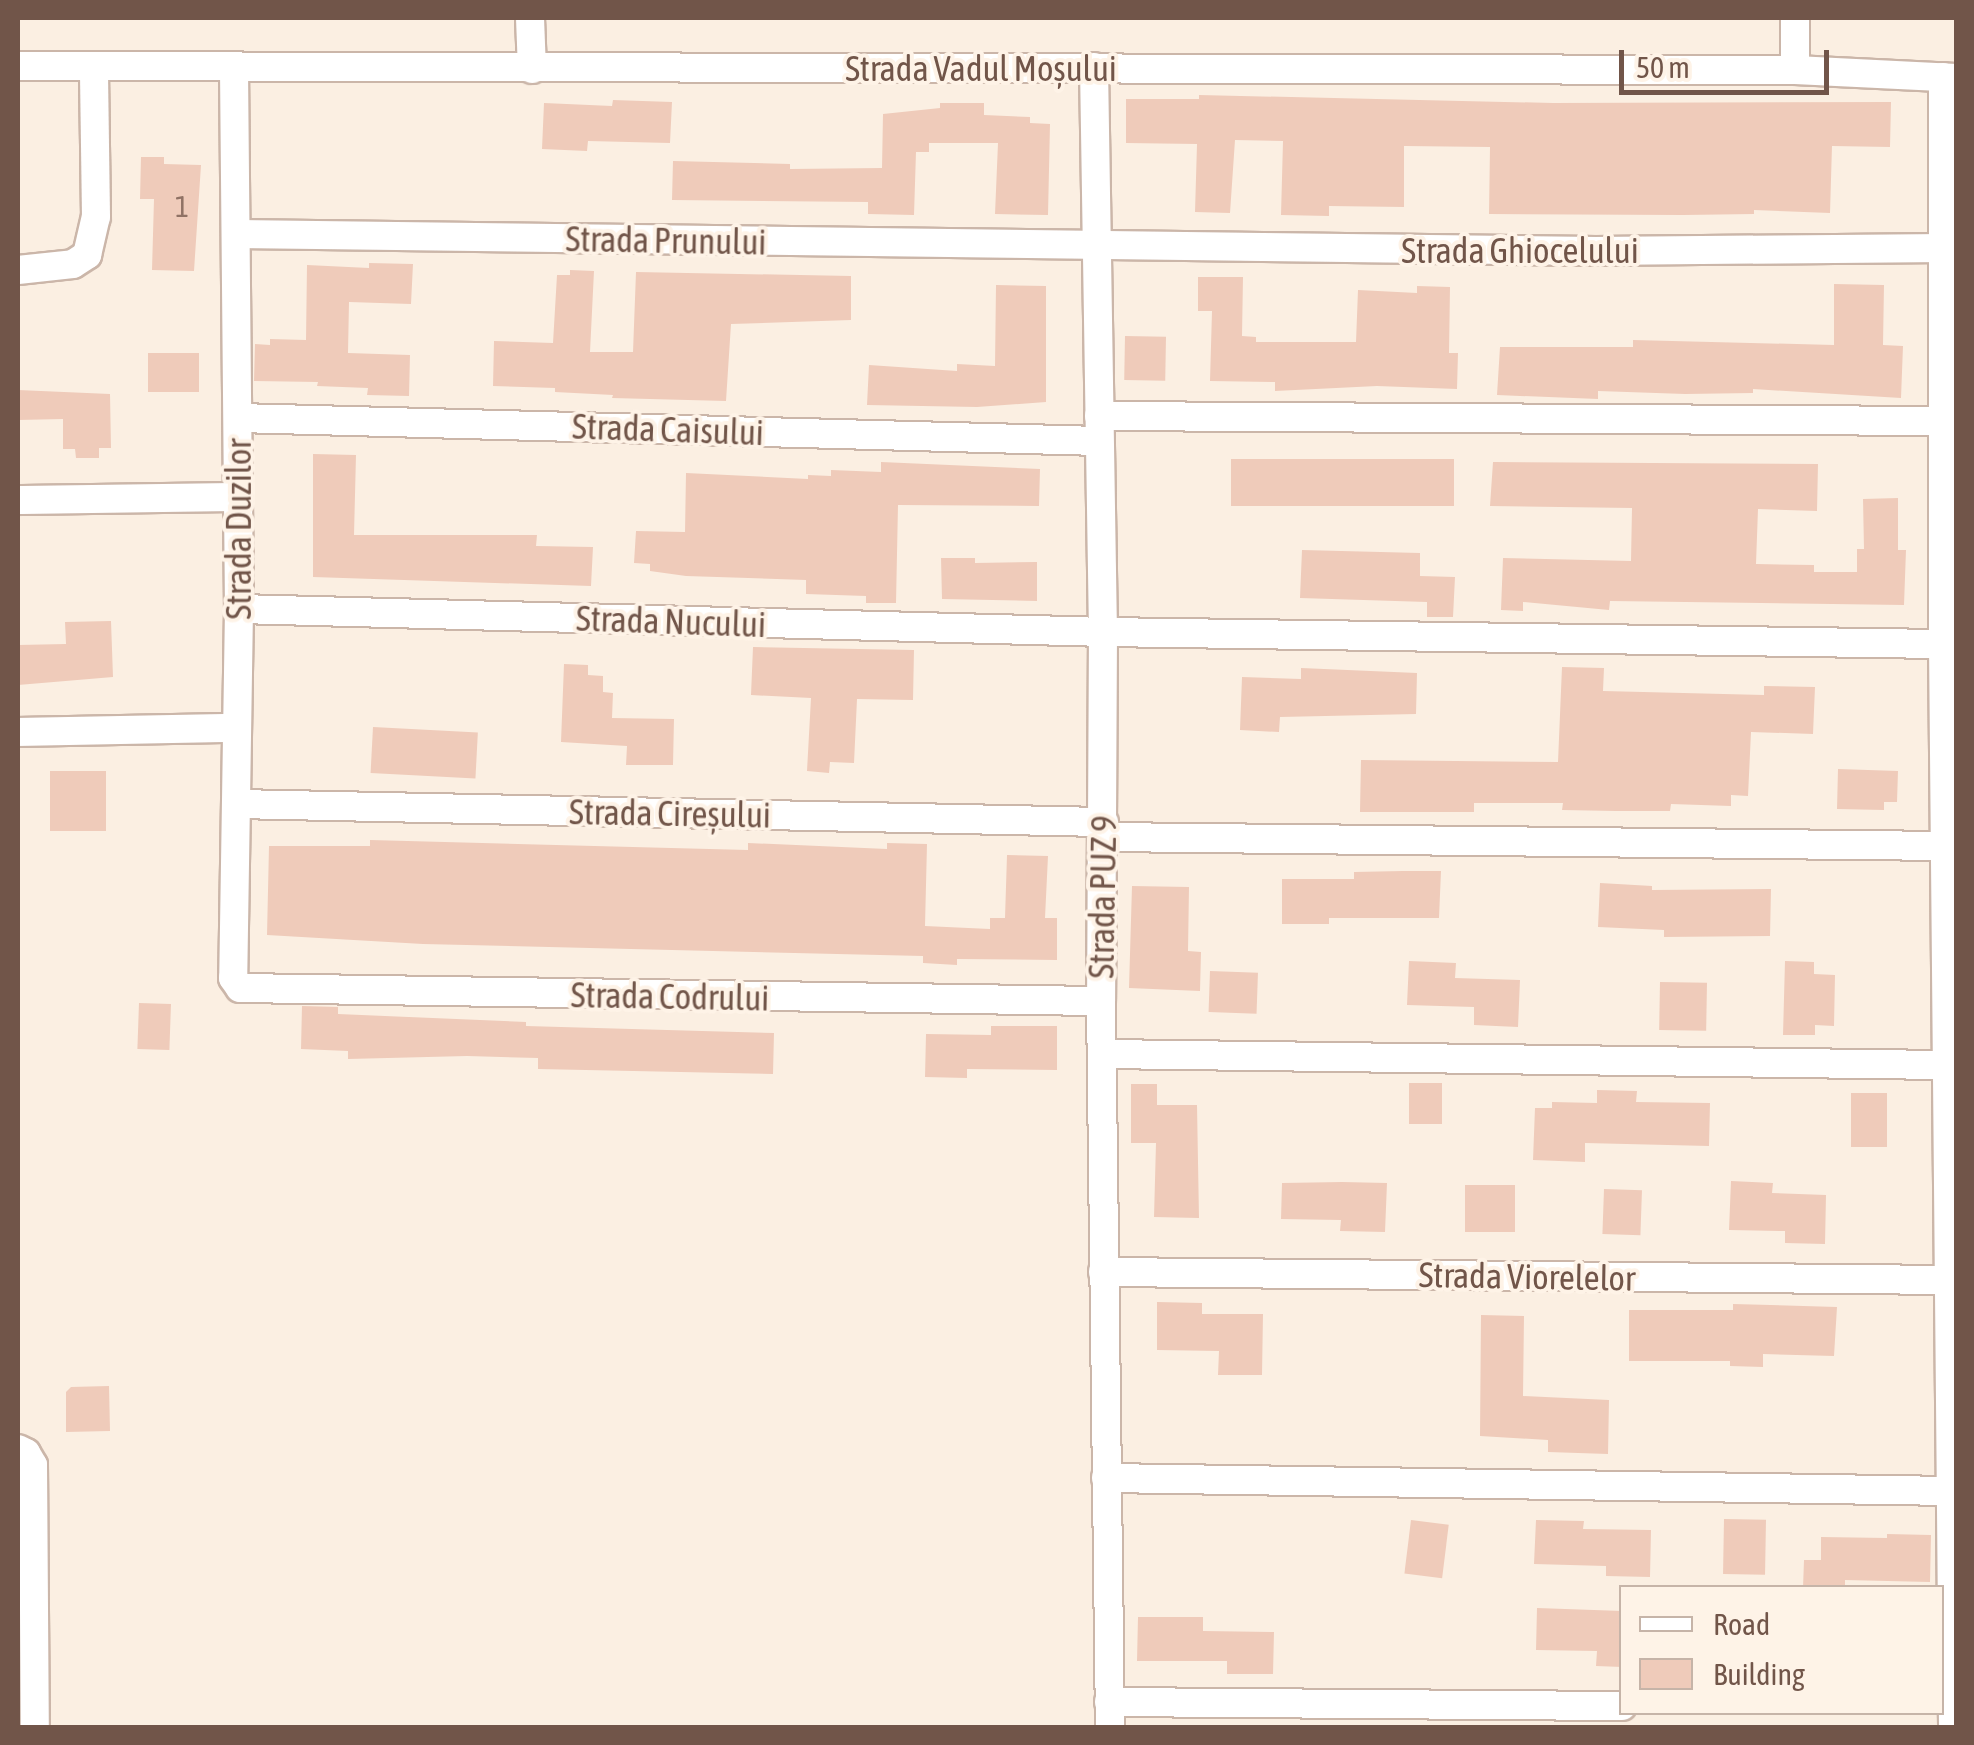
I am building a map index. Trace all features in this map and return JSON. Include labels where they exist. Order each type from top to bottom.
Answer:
[{"type":"street","points":[[530,18],[532,69]]},
{"type":"street","points":[[1795,18],[1795,70]]},
{"type":"street","name":"Strada Vadul Moșului","points":[[18,66],[1795,70],[1950,78]]},
{"type":"street","points":[[18,270],[73,264],[87,255],[96,217],[94,67]]},
{"type":"street","name":"Strada PUZ 9","points":[[1094,67],[1104,632],[1101,1001],[1109,1714]]},
{"type":"street","name":"Strada Duzilor","points":[[234,68],[239,609],[232,978],[240,988]]},
{"type":"street","points":[[1950,78],[1942,421],[1951,1280],[1951,1713]]},
{"type":"street","name":"Strada Prunului","points":[[237,234],[1096,246]]},
{"type":"street","name":"Strada Ghiocelului","points":[[1096,246],[1945,248]]},
{"type":"street","name":"Strada Caisului","points":[[238,418],[1099,428],[1942,421]]},
{"type":"street","points":[[18,500],[237,497]]},
{"type":"street","name":"Strada Nucului","points":[[239,609],[1104,632],[1943,644]]},
{"type":"street","points":[[18,732],[236,728]]},
{"type":"street","name":"Strada Cireșului","points":[[236,804],[1104,830],[1947,846]]},
{"type":"street","name":"Strada Codrului","points":[[240,988],[1101,1001]]},
{"type":"street","points":[[1102,1054],[1948,1065]]},
{"type":"street","name":"Strada Viorelelor","points":[[1103,1272],[1951,1280]]},
{"type":"street","points":[[18,1449],[26,1453],[33,1465],[35,1728]]},
{"type":"street","points":[[1106,1478],[1951,1491]]},
{"type":"street","points":[[1109,1714],[1619,1706]]},
{"type":"building","points":[[1199,95],[1553,103],[1891,102],[1890,147],[1832,146],[1830,213],[1754,210],[1754,214],[1683,215],[1489,214],[1490,147],[1404,146],[1404,207],[1329,206],[1329,216],[1281,215],[1283,141],[1235,140],[1230,213],[1195,212],[1197,144],[1126,143],[1126,99],[1199,99]]},
{"type":"building","points":[[613,100],[672,102],[670,143],[588,141],[587,151],[542,149],[544,103],[612,106]]},
{"type":"building","points":[[940,103],[984,103],[984,115],[1030,117],[1030,123],[1050,124],[1048,215],[995,214],[998,143],[929,143],[929,152],[916,152],[914,215],[868,214],[868,202],[672,200],[673,161],[790,164],[790,169],[882,168],[883,114],[940,108]]},
{"type":"building","points":[[141,157],[164,157],[164,164],[201,165],[194,271],[152,270],[154,199],[140,199]]},
{"type":"building","points":[[369,263],[413,264],[411,304],[349,302],[348,353],[410,355],[409,396],[367,395],[368,388],[317,386],[318,382],[254,381],[255,344],[270,345],[270,339],[306,340],[307,265],[369,268]]},
{"type":"building","points":[[570,270],[594,271],[590,352],[633,352],[636,272],[851,276],[851,320],[731,324],[726,401],[612,398],[613,395],[555,392],[555,388],[493,386],[494,341],[553,343],[557,275],[570,275]]},
{"type":"building","points":[[1198,277],[1243,277],[1242,336],[1256,337],[1256,342],[1356,342],[1358,290],[1417,293],[1417,286],[1450,287],[1449,353],[1458,353],[1457,389],[1377,386],[1275,391],[1275,382],[1210,381],[1212,311],[1198,311]]},
{"type":"building","points":[[1834,284],[1884,285],[1883,345],[1903,346],[1901,398],[1753,389],[1753,393],[1685,394],[1598,391],[1598,399],[1497,395],[1500,347],[1633,347],[1633,340],[1834,345]]},
{"type":"building","points":[[996,285],[1046,286],[1046,402],[977,407],[867,405],[869,365],[957,371],[957,364],[995,366]]},
{"type":"building","points":[[1125,336],[1166,337],[1165,381],[1124,380]]},
{"type":"building","points":[[148,353],[199,353],[199,392],[148,392]]},
{"type":"building","points":[[18,390],[110,394],[111,448],[99,448],[99,458],[76,458],[75,449],[63,449],[63,419],[18,420]]},
{"type":"building","points":[[313,454],[356,455],[354,535],[537,535],[536,546],[593,547],[591,586],[313,577]]},
{"type":"building","points":[[1231,459],[1454,459],[1454,506],[1231,506]]},
{"type":"building","points":[[881,462],[1040,469],[1039,506],[898,505],[896,603],[866,603],[866,596],[806,594],[806,580],[686,576],[650,571],[650,564],[634,563],[636,531],[685,532],[686,473],[808,479],[808,475],[831,476],[831,470],[881,472]]},
{"type":"building","points":[[1493,462],[1818,464],[1817,511],[1758,509],[1756,564],[1814,565],[1814,572],[1857,572],[1857,549],[1864,549],[1863,499],[1898,498],[1898,550],[1906,550],[1904,605],[1610,601],[1609,610],[1523,602],[1523,611],[1501,610],[1503,558],[1631,561],[1632,508],[1490,506]]},
{"type":"building","points":[[1302,550],[1420,553],[1420,576],[1455,577],[1453,617],[1427,617],[1427,602],[1300,598]]},
{"type":"building","points":[[941,558],[975,558],[975,563],[1037,562],[1037,601],[942,599]]},
{"type":"building","points":[[111,621],[113,677],[18,685],[18,645],[66,644],[65,622]]},
{"type":"building","points":[[753,647],[914,650],[913,700],[857,699],[854,763],[830,762],[829,773],[807,771],[811,698],[751,695]]},
{"type":"building","points":[[564,664],[588,665],[588,675],[603,676],[603,692],[613,693],[612,718],[674,719],[673,765],[626,765],[627,746],[561,742]]},
{"type":"building","points":[[1562,667],[1604,668],[1603,691],[1764,695],[1764,686],[1815,687],[1813,734],[1751,732],[1748,796],[1731,795],[1731,806],[1671,804],[1670,811],[1616,811],[1562,810],[1563,803],[1474,803],[1474,812],[1360,812],[1361,760],[1558,762]]},
{"type":"building","points":[[1301,668],[1417,673],[1416,714],[1280,717],[1279,732],[1240,730],[1242,677],[1301,679]]},
{"type":"building","points":[[373,727],[478,732],[475,778],[371,773]]},
{"type":"building","points":[[1838,769],[1898,771],[1897,802],[1884,802],[1884,810],[1837,809]]},
{"type":"building","points":[[50,771],[106,771],[106,831],[50,831]]},
{"type":"building","points":[[370,840],[748,850],[748,843],[887,849],[887,843],[927,844],[925,926],[990,929],[990,918],[1005,918],[1007,855],[1048,856],[1045,918],[1057,918],[1057,960],[957,959],[957,965],[923,963],[923,956],[423,944],[267,935],[269,846],[370,846]]},
{"type":"building","points":[[1441,871],[1439,918],[1329,918],[1329,924],[1282,924],[1282,879],[1354,879],[1354,872]]},
{"type":"building","points":[[1600,883],[1652,886],[1652,890],[1771,889],[1770,936],[1664,937],[1664,930],[1598,927]]},
{"type":"building","points":[[1132,886],[1189,887],[1188,951],[1201,952],[1200,991],[1129,988]]},
{"type":"building","points":[[1409,961],[1456,963],[1455,978],[1520,980],[1518,1027],[1474,1025],[1474,1007],[1407,1005]]},
{"type":"building","points":[[1785,961],[1814,962],[1814,974],[1835,975],[1834,1026],[1815,1025],[1815,1035],[1783,1035]]},
{"type":"building","points":[[1210,971],[1258,973],[1257,1014],[1209,1012]]},
{"type":"building","points":[[1660,982],[1707,983],[1706,1031],[1659,1030]]},
{"type":"building","points":[[139,1003],[171,1004],[169,1050],[137,1049]]},
{"type":"building","points":[[302,1006],[338,1007],[338,1014],[526,1022],[526,1026],[774,1033],[773,1074],[538,1069],[538,1058],[348,1059],[348,1051],[301,1049]]},
{"type":"building","points":[[991,1026],[1057,1026],[1057,1070],[967,1069],[967,1078],[925,1077],[926,1034],[991,1035]]},
{"type":"building","points":[[1409,1083],[1442,1083],[1442,1124],[1409,1124]]},
{"type":"building","points":[[1131,1084],[1157,1084],[1157,1105],[1197,1105],[1199,1218],[1154,1217],[1156,1143],[1131,1143]]},
{"type":"building","points":[[1597,1090],[1637,1091],[1636,1102],[1710,1103],[1709,1146],[1585,1143],[1585,1162],[1533,1160],[1535,1108],[1552,1108],[1552,1102],[1597,1103]]},
{"type":"building","points":[[1851,1093],[1887,1093],[1887,1147],[1851,1147]]},
{"type":"building","points":[[1731,1181],[1773,1183],[1772,1193],[1826,1195],[1825,1244],[1785,1243],[1785,1231],[1729,1230]]},
{"type":"building","points":[[1282,1183],[1387,1183],[1385,1232],[1340,1231],[1341,1220],[1281,1219]]},
{"type":"building","points":[[1465,1185],[1515,1185],[1515,1232],[1465,1232]]},
{"type":"building","points":[[1604,1189],[1642,1190],[1640,1235],[1602,1234]]},
{"type":"building","points":[[1157,1302],[1202,1303],[1202,1314],[1263,1314],[1262,1375],[1218,1375],[1219,1351],[1157,1350]]},
{"type":"building","points":[[1733,1304],[1837,1307],[1834,1356],[1763,1354],[1763,1367],[1730,1366],[1730,1361],[1629,1361],[1629,1310],[1733,1310]]},
{"type":"building","points":[[1481,1315],[1524,1316],[1523,1396],[1609,1400],[1608,1454],[1548,1452],[1548,1440],[1480,1436]]},
{"type":"building","points":[[109,1386],[110,1431],[66,1432],[66,1392],[71,1387]]},
{"type":"building","points":[[1724,1519],[1766,1520],[1765,1575],[1723,1574]]},
{"type":"building","points":[[1411,1520],[1449,1525],[1442,1578],[1404,1574]]},
{"type":"building","points":[[1536,1520],[1584,1521],[1583,1529],[1651,1530],[1650,1577],[1606,1576],[1606,1566],[1534,1564]]},
{"type":"building","points":[[1887,1534],[1931,1535],[1930,1582],[1845,1580],[1845,1585],[1803,1585],[1804,1560],[1821,1560],[1821,1537],[1887,1538]]},
{"type":"building","points":[[1537,1608],[1619,1611],[1619,1667],[1596,1666],[1597,1651],[1536,1650]]},
{"type":"building","points":[[1138,1617],[1203,1617],[1203,1631],[1274,1632],[1273,1674],[1227,1674],[1227,1661],[1137,1661]]}]
